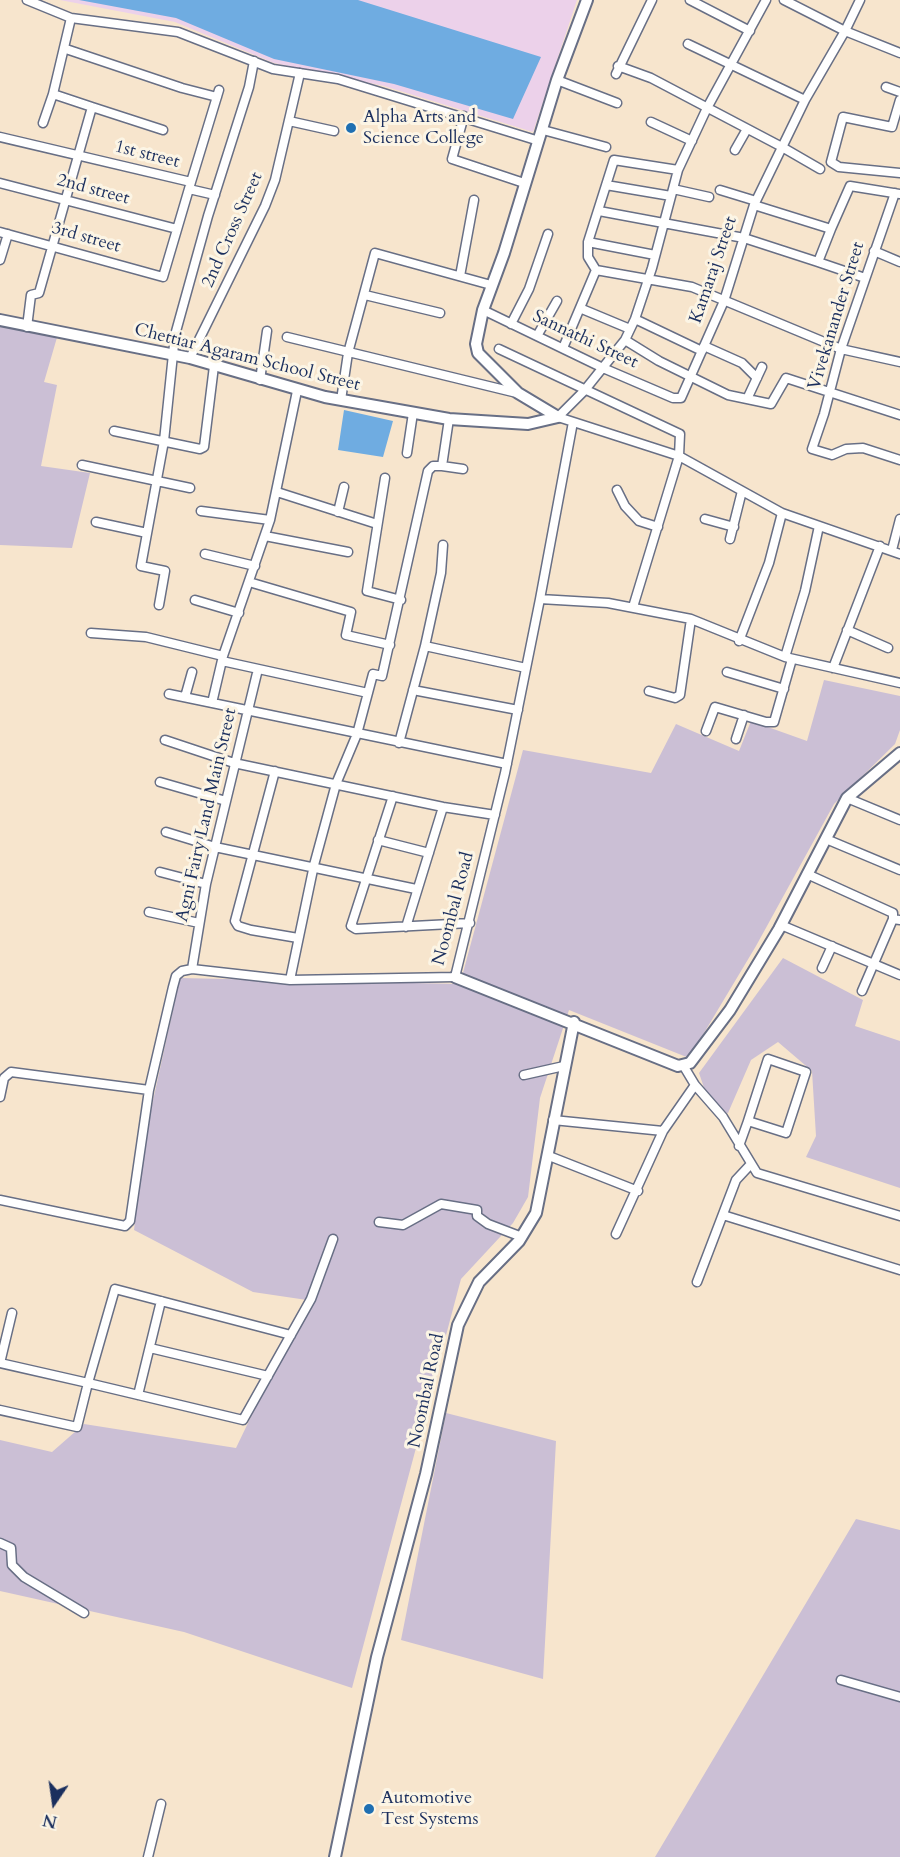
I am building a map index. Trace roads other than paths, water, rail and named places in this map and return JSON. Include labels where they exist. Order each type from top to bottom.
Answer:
[{"type":"street","points":[[27,0],[71,18],[178,32],[273,69],[338,79],[464,116],[541,135],[606,147]]},
{"type":"street","points":[[587,0],[557,80],[504,253],[483,310],[476,344],[478,353],[518,393],[558,417],[679,456],[782,513],[896,552],[900,519]]},
{"type":"street","points":[[652,0],[617,70],[651,78],[820,169]]},
{"type":"street","points":[[690,0],[750,31]]},
{"type":"street","points":[[558,417],[584,391],[625,340],[635,319],[648,278],[678,170],[707,108],[766,0]]},
{"type":"street","points":[[784,0],[845,31],[900,53]]},
{"type":"street","name":"Kamaraj Street","points":[[673,399],[681,398],[724,301],[755,203],[805,100],[860,0]]},
{"type":"street","points":[[43,123],[66,49],[71,18]]},
{"type":"street","points":[[688,44],[805,100]]},
{"type":"street","points":[[66,49],[182,88],[218,93],[190,186],[215,195]]},
{"type":"street","points":[[159,605],[165,572],[141,566],[164,441],[175,355],[175,335],[215,195],[240,119],[254,61]]},
{"type":"street","name":"2nd Cross Street","points":[[190,358],[266,206],[275,180],[300,73]]},
{"type":"street","points":[[557,80],[616,103]]},
{"type":"street","points":[[886,87],[900,92]]},
{"type":"street","points":[[53,94],[163,130]]},
{"type":"street","points":[[900,100],[892,127],[843,117],[831,162],[839,167],[900,173]]},
{"type":"street","points":[[27,327],[32,295],[39,293],[92,107]]},
{"type":"street","points":[[464,116],[452,159],[524,183]]},
{"type":"street","points":[[289,121],[334,131]]},
{"type":"street","points":[[651,122],[692,141]]},
{"type":"street","points":[[735,150],[747,129]]},
{"type":"street","name":"1st street","points":[[0,137],[190,186],[163,278]]},
{"type":"street","points":[[678,170],[614,160],[588,242],[588,257],[596,270],[692,287],[841,349],[900,362]]},
{"type":"street","name":"2nd street","points":[[0,183],[177,229]]},
{"type":"street","points":[[606,185],[709,196]]},
{"type":"street","points":[[818,262],[850,186],[898,193]]},
{"type":"street","points":[[720,190],[831,229]]},
{"type":"street","name":"Vivekanander Street","points":[[898,193],[874,251],[841,349],[812,449],[832,455],[846,448],[863,448],[900,460]]},
{"type":"street","points":[[459,276],[474,200]]},
{"type":"street","points":[[599,211],[744,238],[865,278]]},
{"type":"street","points":[[0,260],[4,233]]},
{"type":"street","name":"3rd street","points":[[4,233],[163,278]]},
{"type":"street","points":[[511,324],[529,289],[548,234]]},
{"type":"street","points":[[588,242],[655,255]]},
{"type":"street","points":[[874,251],[900,262]]},
{"type":"street","points":[[341,400],[348,353],[375,253],[491,285]]},
{"type":"street","points":[[563,348],[596,270]]},
{"type":"street","points":[[365,296],[440,314]]},
{"type":"street","points":[[537,336],[557,301]]},
{"type":"street","points":[[582,309],[630,329]]},
{"type":"street","name":"Sannathi Street","points":[[483,310],[673,399]]},
{"type":"street","points":[[635,319],[703,349],[742,363],[757,378]]},
{"type":"street","name":"Chettiar Agaram School Street","points":[[0,320],[190,358],[297,391],[449,420],[528,424],[558,417]]},
{"type":"street","points":[[260,380],[267,331]]},
{"type":"street","points":[[287,337],[518,393]]},
{"type":"street","points":[[625,340],[690,377],[728,395],[774,403],[786,378],[900,415]]},
{"type":"street","points":[[499,349],[584,391],[677,431],[681,437],[679,456],[633,607]]},
{"type":"street","points":[[114,431],[204,447],[214,366]]},
{"type":"street","points":[[748,397],[762,367]]},
{"type":"street","points":[[212,703],[223,658],[270,520],[297,391]]},
{"type":"street","points":[[407,453],[413,413]]},
{"type":"street","points":[[442,466],[449,420]]},
{"type":"street","name":"Noombal Road","points":[[192,969],[290,980],[455,977],[507,764],[573,422]]},
{"type":"street","points":[[82,465],[190,488]]},
{"type":"street","points":[[290,980],[314,866],[336,784],[357,734],[373,674],[382,675],[401,600],[428,471],[433,466],[463,469]]},
{"type":"street","points":[[385,478],[367,591],[401,600]]},
{"type":"street","points":[[338,512],[344,487]]},
{"type":"street","points":[[617,490],[625,506],[639,521],[658,526]]},
{"type":"street","points":[[730,539],[742,491]]},
{"type":"street","points":[[277,492],[377,524]]},
{"type":"street","points":[[201,510],[270,520]]},
{"type":"street","points":[[739,641],[769,563],[782,513]]},
{"type":"street","points":[[705,519],[734,526]]},
{"type":"street","points":[[96,522],[147,533]]},
{"type":"street","points":[[706,731],[715,707],[766,722],[774,722],[784,689],[819,526]]},
{"type":"street","points":[[265,536],[348,552]]},
{"type":"street","points":[[399,743],[425,646],[441,573],[443,545]]},
{"type":"street","points":[[833,668],[880,546]]},
{"type":"street","points":[[205,554],[255,566]]},
{"type":"street","points":[[249,582],[351,612],[346,635],[390,645]]},
{"type":"street","points":[[540,599],[633,607],[691,619],[739,641],[789,658],[900,683]]},
{"type":"street","points":[[195,600],[239,613]]},
{"type":"street","points":[[649,691],[675,698],[680,695],[691,619]]},
{"type":"street","points":[[847,630],[888,648]]},
{"type":"street","points":[[91,633],[146,637],[258,669],[368,693]]},
{"type":"street","points":[[425,646],[526,668]]},
{"type":"street","name":"Agni Fairy Land Main Street","points":[[192,969],[206,884],[258,669]]},
{"type":"street","points":[[185,697],[192,672]]},
{"type":"street","points":[[727,672],[784,689]]},
{"type":"street","points":[[413,690],[518,710]]},
{"type":"street","points":[[169,694],[507,764]]},
{"type":"street","points":[[736,739],[744,715]]},
{"type":"street","points":[[165,740],[234,763],[442,807],[495,815]]},
{"type":"street","points":[[455,977],[574,1022],[678,1066],[690,1063],[730,1010],[781,926],[847,798],[900,753]]},
{"type":"street","points":[[275,771],[235,921],[238,926],[251,930],[298,938]]},
{"type":"street","points":[[160,782],[226,801]]},
{"type":"street","points":[[393,796],[351,926],[356,930],[470,923]]},
{"type":"street","points":[[847,798],[900,820]]},
{"type":"street","points":[[406,927],[442,807]]},
{"type":"street","points":[[166,832],[215,847],[416,889]]},
{"type":"street","points":[[826,839],[900,870]]},
{"type":"street","points":[[378,840],[429,853]]},
{"type":"street","points":[[160,872],[206,884]]},
{"type":"street","points":[[807,874],[893,913],[896,920],[862,991]]},
{"type":"street","points":[[149,912],[199,923]]},
{"type":"street","points":[[781,926],[900,975]]},
{"type":"street","points":[[822,968],[832,946]]},
{"type":"street","points":[[0,1200],[125,1226],[130,1221],[149,1090],[176,976],[192,969]]},
{"type":"street","name":"Noombal Road","points":[[335,1857],[377,1658],[426,1474],[458,1325],[479,1282],[522,1237],[537,1208],[574,1022]]},
{"type":"street","points":[[739,1146],[768,1059],[806,1072],[786,1133]]},
{"type":"street","points":[[683,1065],[695,1085],[723,1117],[750,1165],[757,1173],[900,1216]]},
{"type":"street","points":[[524,1075],[564,1066]]},
{"type":"street","points":[[0,1097],[4,1078],[11,1072],[149,1090]]},
{"type":"street","points":[[616,1234],[638,1191],[663,1131],[695,1085]]},
{"type":"street","points":[[553,1120],[663,1131]]},
{"type":"street","points":[[748,1120],[796,1136]]},
{"type":"street","points":[[549,1156],[638,1191]]},
{"type":"street","points":[[697,1282],[736,1180],[750,1165]]},
{"type":"street","points":[[379,1222],[404,1225],[441,1204],[477,1210],[477,1216],[488,1224],[522,1237]]},
{"type":"street","points":[[723,1215],[900,1270]]},
{"type":"street","points":[[12,1313],[0,1363],[243,1420],[311,1299],[333,1239]]},
{"type":"street","points":[[0,1410],[77,1427],[115,1289],[291,1335]]},
{"type":"street","points":[[138,1395],[161,1301]]},
{"type":"street","points":[[150,1348],[268,1376]]},
{"type":"street","points":[[0,1543],[11,1548],[12,1565],[24,1577],[84,1612]]},
{"type":"street","points":[[841,1680],[900,1697]]},
{"type":"street","points":[[148,1857],[161,1804]]},
{"type":"water","points":[[79,0],[358,0],[541,57],[513,119],[394,84],[274,59],[176,18]]},
{"type":"water","points":[[344,410],[393,421],[383,457],[338,450]]},
{"type":"place","name":"Alpha Arts and Science College","points":[[351,128]]},
{"type":"place","name":"Automotive Test Systems","points":[[369,1809]]}]
